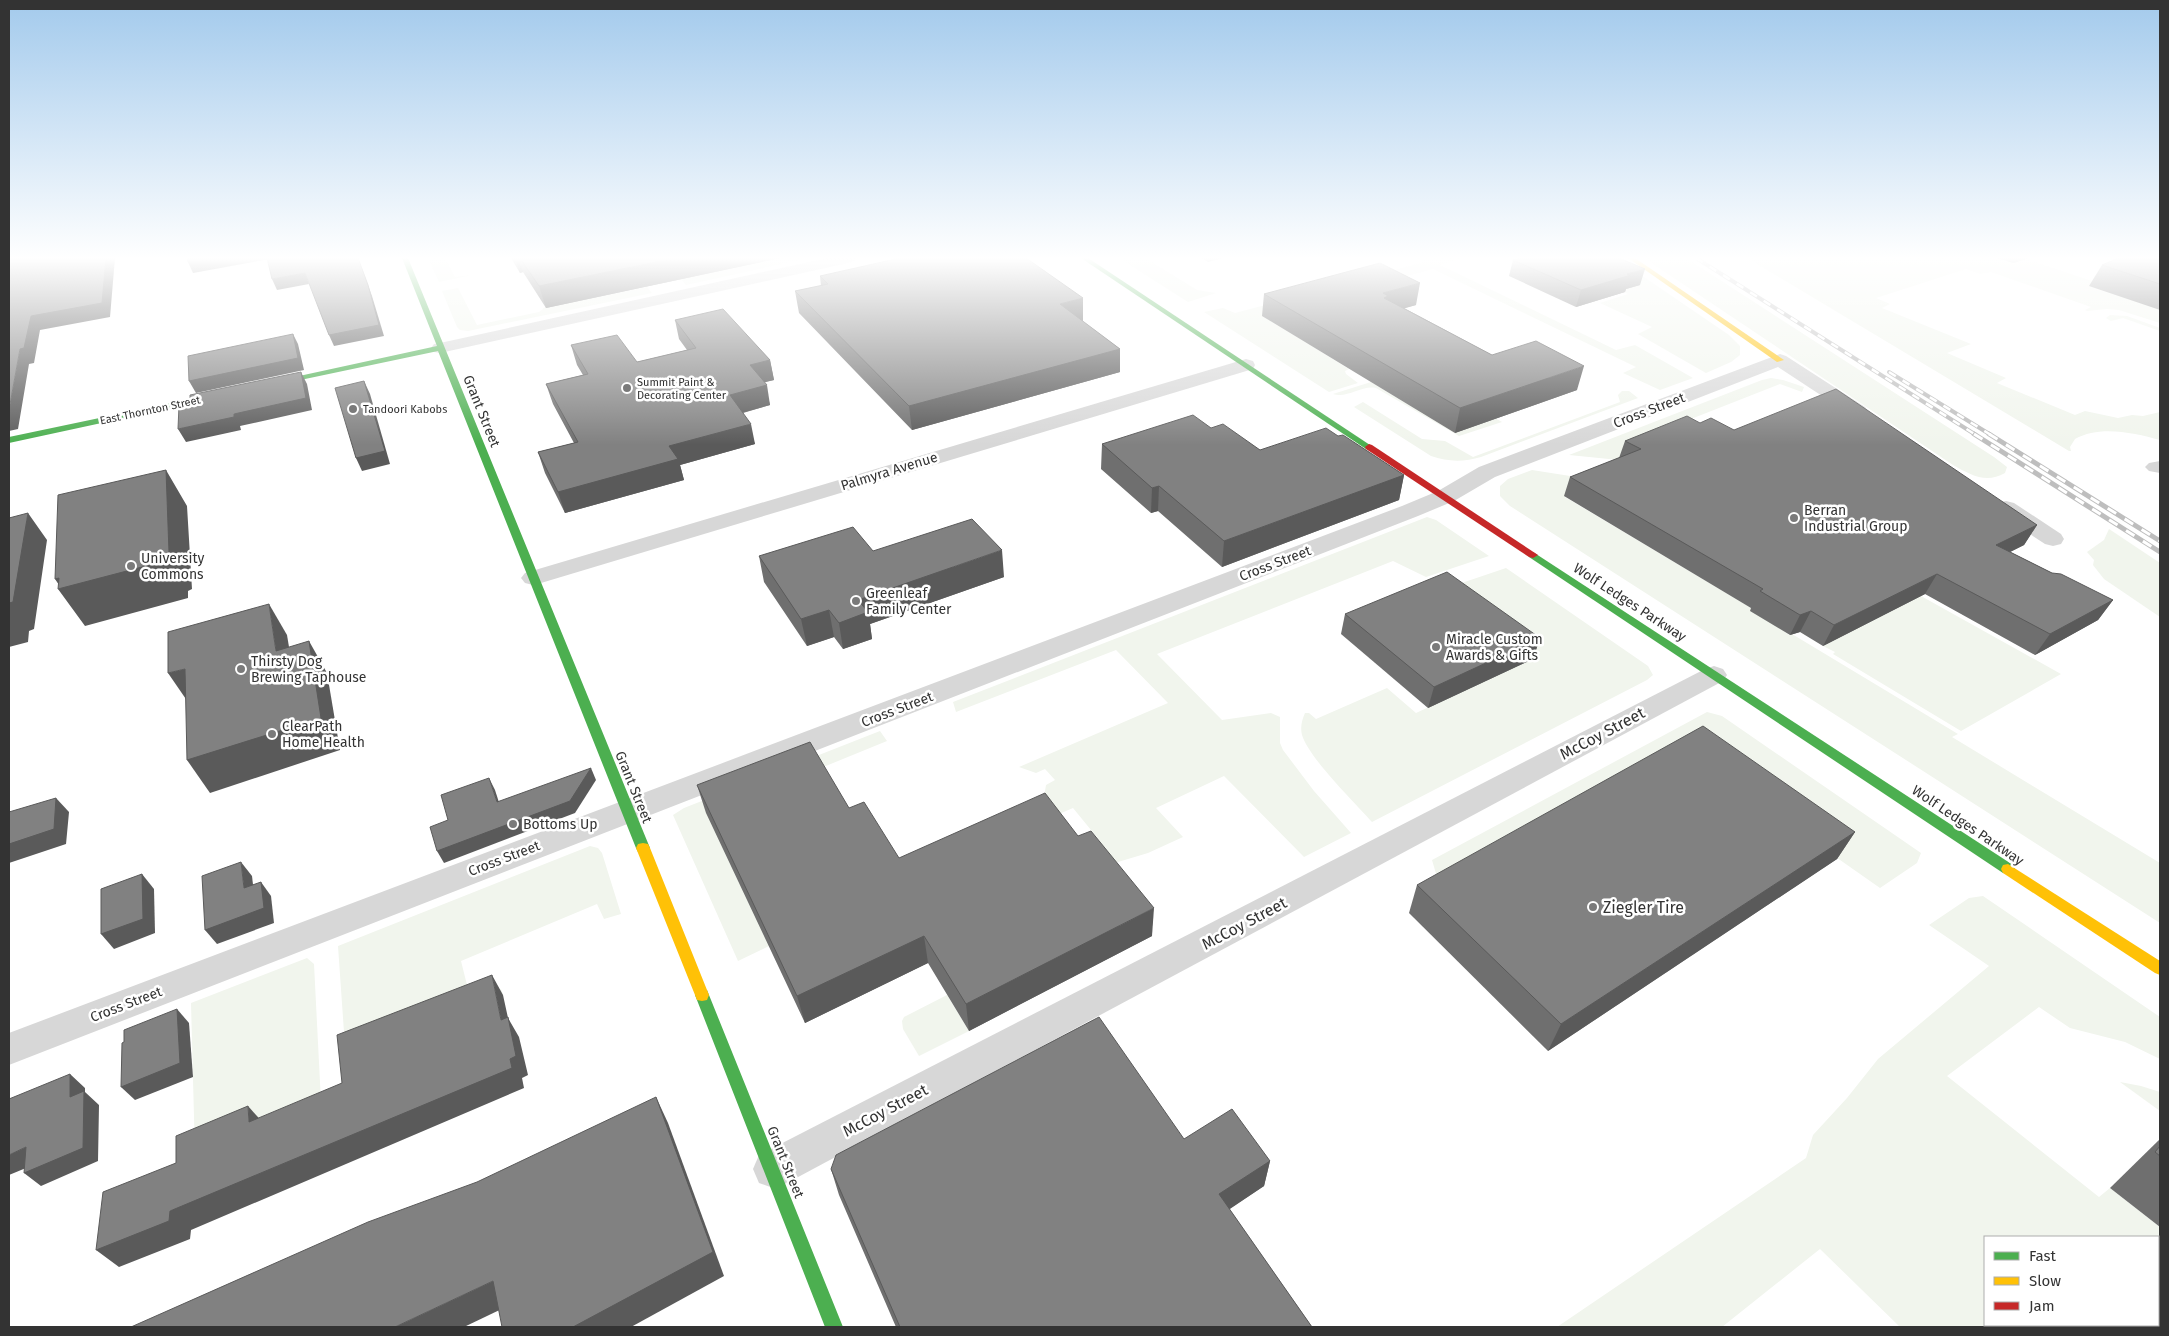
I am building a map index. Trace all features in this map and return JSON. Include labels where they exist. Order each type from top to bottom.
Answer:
[{"type":"main road","name":"Grant Street","points":[[429,320],[773,1169],[834,1327]]},
{"type":"main road","name":"Wolf Ledges Parkway","points":[[1178,320],[2160,969]]},
{"type":"main road","points":[[1722,320],[1780,360]]},
{"type":"main road","points":[[258,387],[440,348]]},
{"type":"main road","name":"East Thornton Street","points":[[9,440],[242,390]]},
{"type":"street","points":[[440,348],[565,320]]},
{"type":"street","points":[[1780,360],[1874,421]]},
{"type":"street","name":"Cross Street","points":[[9,1049],[628,810],[1015,664],[1446,496],[1487,472],[1780,360]]},
{"type":"street","name":"Palmyra Avenue","points":[[532,578],[1246,366]]},
{"type":"street","points":[[1988,496],[2053,540]]},
{"type":"street","name":"McCoy Street","points":[[773,1169],[1714,675]]},
{"type":"shaded area","points":[[454,320],[475,320],[477,325],[499,320],[520,320],[468,331],[460,330]]},
{"type":"shaded area","points":[[1217,320],[1270,320],[1349,369],[1345,371],[1346,374],[1358,383],[1329,392]]},
{"type":"shaded area","points":[[1539,320],[1555,320],[1616,350],[1635,345],[1693,378],[1660,390],[1623,373],[1636,367]]},
{"type":"shaded area","points":[[1638,320],[1707,320],[1729,335],[1740,346],[1740,355],[1731,362],[1706,373],[1638,334],[1652,327]]},
{"type":"shaded area","points":[[1737,320],[1782,320],[2007,467],[2005,473],[1985,478],[1972,475],[1953,465]]},
{"type":"shaded area","points":[[1851,320],[1913,320],[1971,344],[1947,353],[2006,378],[1997,383],[2075,415],[2085,411],[2118,418],[2132,415],[2143,416],[2160,412],[2160,440],[2128,433],[2095,432],[2075,439],[2070,447],[2071,451]]},
{"type":"shaded area","points":[[2130,320],[2139,320],[2160,328],[2160,331]]},
{"type":"shaded area","points":[[1771,378],[1804,387],[1802,392],[1780,384],[1668,428],[1619,460],[1569,455],[1762,380]]},
{"type":"shaded area","points":[[1371,382],[1455,433],[1495,418],[1502,422],[1459,436],[1376,388],[1365,388],[1344,395],[1333,394]]},
{"type":"shaded area","points":[[1622,391],[1629,391],[1638,398],[1481,457],[1468,460],[1450,460],[1431,456],[1354,407],[1363,402],[1422,439],[1445,441],[1473,457],[1620,402],[1618,395]]},
{"type":"shaded area","points":[[1532,470],[1602,481],[1565,497],[1753,609],[1789,635],[1792,634],[1958,734],[1952,737],[2160,863],[2160,923],[1510,506],[1500,496],[1500,486],[1508,479]]},
{"type":"shaded area","points":[[1427,517],[1436,520],[1489,556],[1426,577],[1393,561],[1157,654],[1222,720],[1271,713],[1280,717],[1280,743],[1283,750],[1314,791],[1351,833],[1304,857],[1224,776],[1156,808],[1183,837],[1148,853],[1098,868],[1095,844],[1100,841],[1073,808],[1059,814],[1044,797],[1046,785],[1055,780],[1045,769],[1036,773],[1019,767],[1168,703],[1116,650],[956,712],[953,702]]},
{"type":"shaded area","points":[[2109,529],[2160,563],[2160,617],[2104,579],[2093,565],[2094,560],[2087,552],[2104,540]]},
{"type":"shaded area","points":[[1506,568],[1648,666],[1653,675],[1647,680],[1372,822],[1323,768],[1306,745],[1301,729],[1305,713],[1309,713],[1316,719],[1387,688],[1416,713],[1532,659],[1444,589]]},
{"type":"shaded area","points":[[1921,596],[2061,674],[1961,731],[1833,654],[1835,652],[1823,646]]},
{"type":"shaded area","points":[[1707,712],[1722,716],[1921,853],[1917,863],[1880,888],[1689,754],[1442,894],[1432,860]]},
{"type":"shaded area","points":[[880,731],[887,741],[816,770],[769,946],[738,961],[673,815],[684,808]]},
{"type":"shaded area","points":[[590,846],[598,848],[602,853],[621,914],[604,919],[597,904],[461,961],[471,1001],[501,989],[503,995],[346,1061],[338,946]]},
{"type":"shaded area","points":[[1983,896],[2160,1017],[2160,1059],[2125,1042],[2070,1028],[2039,1007],[1947,1076],[2099,1197],[2110,1188],[2160,1227],[2160,1327],[1900,1327],[1820,1249],[1722,1327],[1557,1327],[1806,1158],[1813,1135],[1847,1098],[1878,1059],[1989,966],[1929,925],[1969,898]]},
{"type":"shaded area","points":[[307,958],[314,964],[321,1102],[195,1155],[191,1003]]},
{"type":"shaded area","points":[[947,995],[969,1031],[919,1056],[903,1029],[902,1021],[904,1017]]},
{"type":"shaded area","points":[[2120,1082],[2160,1092],[2160,1111]]},
{"type":"building","points":[[9,320],[30,320],[24,348],[20,349],[9,410]]},
{"type":"building","points":[[323,320],[378,320],[379,325],[329,335]]},
{"type":"building","points":[[675,320],[733,320],[770,360],[750,365],[767,385],[730,395],[751,424],[669,446],[678,459],[558,492],[538,452],[578,442],[546,384],[588,374],[571,345],[617,335],[637,362],[696,348]]},
{"type":"building","points":[[824,320],[1082,320],[1120,349],[909,406]]},
{"type":"building","points":[[1309,320],[1426,320],[1492,355],[1536,341],[1584,366],[1460,408]]},
{"type":"building","points":[[293,334],[298,358],[189,381],[188,356]]},
{"type":"building","points":[[301,372],[306,398],[234,414],[234,417],[178,429],[179,405],[190,402],[190,395]]},
{"type":"building","points":[[364,381],[385,451],[356,458],[335,388]]},
{"type":"building","name":"Berran Industrial Group","points":[[1836,389],[2037,525],[1996,545],[2052,573],[2061,574],[2113,600],[2050,634],[1937,574],[1834,625],[1811,611],[1800,615],[1760,591],[1763,589],[1570,477],[1641,449],[1625,441],[1687,416],[1700,423],[1711,418],[1734,430]]},
{"type":"building","points":[[1193,415],[1211,428],[1223,424],[1260,450],[1326,428],[1338,436],[1343,435],[1404,475],[1224,541],[1159,486],[1152,488],[1102,444]]},
{"type":"building","points":[[166,470],[169,552],[165,554],[165,561],[58,589],[59,578],[55,579],[58,495]]},
{"type":"building","points":[[28,513],[13,602],[9,603],[9,518]]},
{"type":"building","points":[[972,519],[1002,550],[858,600],[868,612],[839,623],[829,610],[801,619],[759,556],[853,527],[873,551]]},
{"type":"building","name":"Miracle Custom Awards & Gifts","points":[[1447,572],[1540,638],[1434,687],[1345,614]]},
{"type":"building","points":[[269,604],[276,651],[309,641],[321,718],[187,760],[185,669],[168,673],[168,632]]},
{"type":"building","name":"Ziegler Tire","points":[[1703,726],[1855,832],[1561,1024],[1417,885]]},
{"type":"building","points":[[810,742],[849,808],[864,802],[899,858],[1045,793],[1078,836],[1091,831],[1154,908],[966,1004],[924,936],[797,996],[697,785]]},
{"type":"building","points":[[591,768],[570,801],[437,851],[430,827],[448,820],[441,795],[489,778],[497,802]]},
{"type":"building","points":[[56,798],[54,829],[9,844],[9,812]]},
{"type":"building","points":[[241,862],[244,888],[261,882],[264,908],[205,930],[202,876]]},
{"type":"building","points":[[142,874],[143,919],[101,934],[101,889]]},
{"type":"building","points":[[492,975],[501,1020],[508,1017],[516,1056],[510,1059],[512,1068],[170,1211],[169,1221],[96,1250],[103,1192],[176,1163],[176,1136],[248,1106],[249,1122],[342,1083],[337,1035]]},
{"type":"building","points":[[177,1009],[180,1063],[121,1087],[124,1030]]},
{"type":"building","points":[[1099,1017],[1184,1139],[1232,1109],[1270,1161],[1219,1194],[1312,1327],[900,1327],[831,1169],[836,1155]]},
{"type":"building","points":[[70,1074],[70,1097],[84,1091],[83,1148],[24,1173],[26,1147],[9,1155],[9,1099]]},
{"type":"building","points":[[656,1097],[713,1252],[573,1327],[502,1327],[493,1281],[395,1327],[131,1327],[368,1222],[477,1182]]},
{"type":"building","points":[[2160,1146],[2160,1156],[2155,1152]]},
{"type":"railway","points":[[1795,320],[1976,435]]},
{"type":"railway","points":[[1889,372],[1991,435]]},
{"type":"railway","points":[[1974,434],[2160,552]]},
{"type":"railway","points":[[1989,434],[2160,541]]},
{"type":"traffic: fast","points":[[430,320],[643,848]]},
{"type":"traffic: fast","points":[[1178,320],[1369,447]]},
{"type":"traffic: fast","points":[[267,385],[440,348]]},
{"type":"traffic: fast","points":[[9,440],[228,393]]},
{"type":"traffic: fast","points":[[1533,555],[2008,869]]},
{"type":"traffic: fast","points":[[702,995],[834,1327]]},
{"type":"traffic: slow","points":[[1722,320],[1780,360]]},
{"type":"traffic: slow","points":[[643,848],[702,995]]},
{"type":"traffic: slow","points":[[2008,869],[2160,969]]},
{"type":"traffic: jam","points":[[1369,447],[1533,555]]},
{"type":"place","name":"Summit Paint & Decorating Center","points":[[627,388]]},
{"type":"place","name":"Tandoori Kabobs","points":[[353,409]]},
{"type":"place","name":"Berran Industrial Group","points":[[1794,518]]},
{"type":"place","name":"University Commons","points":[[131,566]]},
{"type":"place","name":"Greenleaf Family Center","points":[[856,601]]},
{"type":"place","name":"Miracle Custom Awards & Gifts","points":[[1436,647]]},
{"type":"place","name":"Thirsty Dog Brewing Taphouse","points":[[241,669]]},
{"type":"place","name":"ClearPath Home Health","points":[[272,734]]},
{"type":"place","name":"Bottoms Up","points":[[513,824]]},
{"type":"place","name":"Ziegler Tire","points":[[1593,907]]}]
